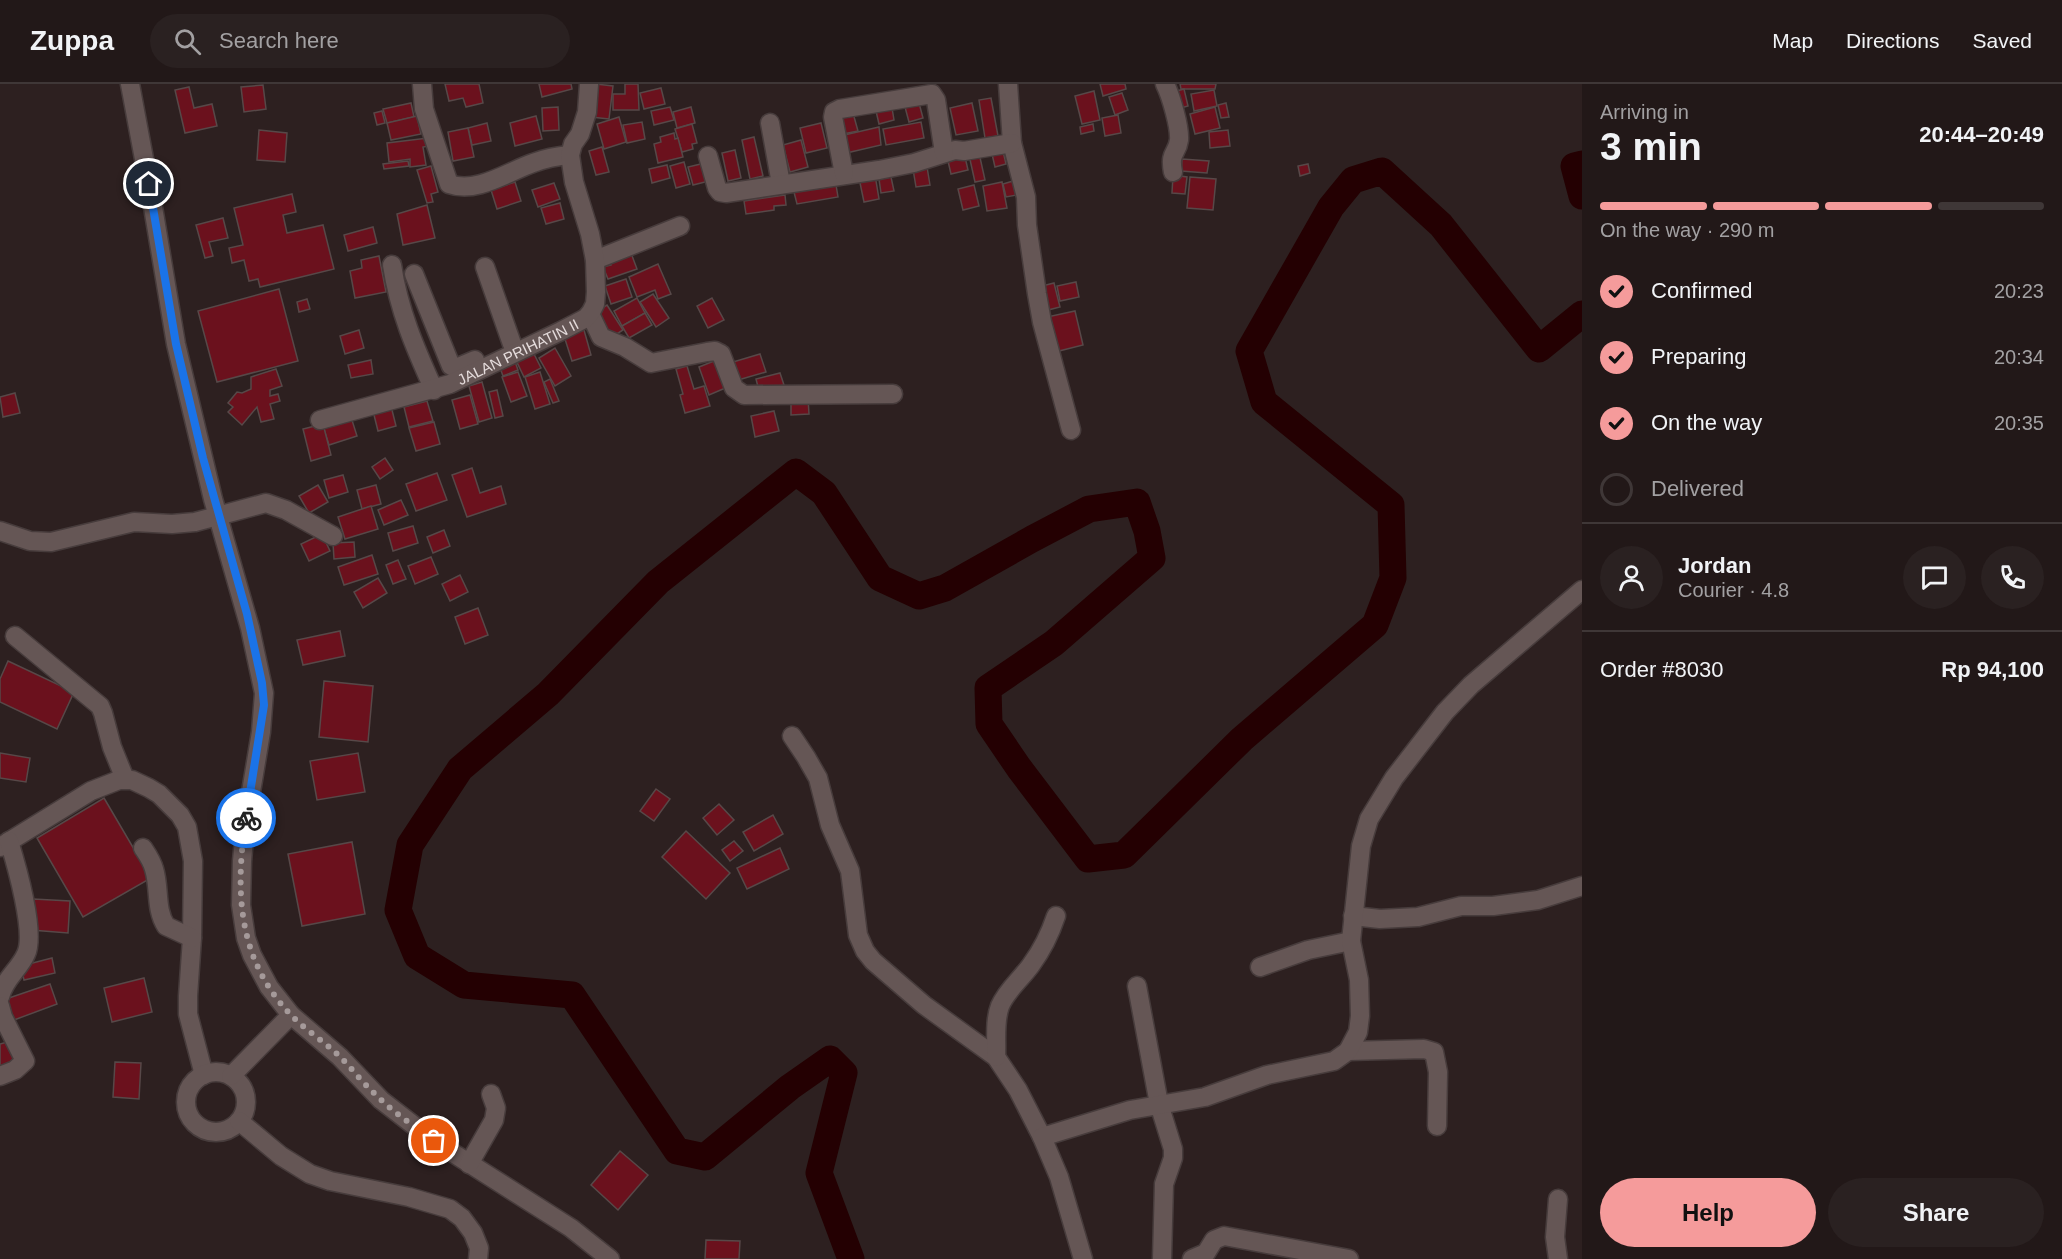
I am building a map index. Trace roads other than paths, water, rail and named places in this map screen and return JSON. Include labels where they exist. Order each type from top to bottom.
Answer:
[{"type":"street","points":[[130,84],[176,344],[216,509],[250,628],[264,693],[261,732],[245,828],[241,905],[246,938],[259,970],[291,1015],[340,1057],[381,1100],[434,1141],[571,1228],[610,1259]]},
{"type":"street","points":[[422,84],[424,109],[449,184],[459,188],[471,187],[552,157],[570,155],[587,112],[589,84]]},
{"type":"street","points":[[1008,84],[1012,143],[1026,197],[1032,268],[1042,322],[1071,430]]},
{"type":"street","points":[[1165,84],[1179,135],[1172,155],[1173,172]]},
{"type":"street","points":[[844,174],[833,114],[846,108],[932,94],[938,106],[944,153]]},
{"type":"street","points":[[770,123],[781,184]]},
{"type":"street","points":[[708,156],[720,192],[726,193],[899,166],[944,153],[1012,143]]},
{"type":"street","name":"JALAN PRIHATIN II","points":[[320,420],[450,384],[514,348],[586,318],[595,304],[595,260],[590,234],[574,182],[570,155]]},
{"type":"street","points":[[595,260],[680,226]]},
{"type":"street","points":[[393,265],[397,296],[404,320],[434,390]]},
{"type":"street","points":[[414,274],[452,367],[459,367],[514,348],[485,267]]},
{"type":"street","points":[[586,318],[591,318],[604,339],[625,347],[651,363],[715,351],[721,354],[735,388],[744,395],[893,394]]},
{"type":"street","points":[[0,531],[30,541],[51,542],[124,524],[147,522],[182,524],[216,509],[266,502],[286,510],[333,536]]},
{"type":"street","points":[[1042,1137],[1130,1110],[1195,1100],[1267,1075],[1323,1064],[1339,1058],[1348,1051],[1358,1032],[1361,1004],[1351,941],[1353,916],[1363,836],[1374,810],[1394,778],[1457,698],[1582,590]]},
{"type":"street","points":[[15,636],[100,706],[104,713],[112,747],[125,779]]},
{"type":"street","points":[[792,736],[818,778],[830,825],[850,871],[858,935],[865,951],[873,961],[924,1005],[996,1057],[1013,1082],[1042,1137],[1059,1177],[1083,1259]]},
{"type":"street","points":[[0,997],[10,975],[26,956],[30,944],[23,888],[5,844],[101,785],[125,779],[140,783],[159,794],[180,815],[187,827],[193,861],[188,1014],[204,1075]]},
{"type":"street","points":[[143,848],[154,867],[159,909],[164,923],[192,938]]},
{"type":"street","points":[[1353,916],[1380,919],[1418,917],[1461,906],[1493,906],[1538,900],[1582,886]]},
{"type":"street","points":[[996,1057],[997,1017],[1004,997],[1032,964],[1043,946],[1056,915]]},
{"type":"street","points":[[1260,967],[1308,950],[1351,941]]},
{"type":"street","points":[[1137,986],[1159,1104],[1173,1149],[1173,1158],[1164,1184],[1162,1259]]},
{"type":"street","points":[[0,1006],[3,1017],[25,1060],[15,1070],[0,1076]]},
{"type":"street","points":[[231,1076],[291,1015]]},
{"type":"street","points":[[1348,1051],[1424,1049],[1434,1052],[1438,1072],[1437,1126]]},
{"type":"street","points":[[217,1072],[231,1076],[239,1083],[246,1102],[244,1113],[233,1127],[217,1132],[201,1128],[190,1116],[187,1109],[188,1093],[197,1079],[204,1075],[217,1072]]},
{"type":"street","points":[[469,1164],[494,1120],[496,1108],[491,1094]]},
{"type":"street","points":[[239,1121],[282,1156],[310,1174],[330,1181],[409,1197],[450,1209],[462,1218],[473,1233],[479,1248],[478,1259]]},
{"type":"street","points":[[1558,1199],[1555,1237],[1558,1259]]},
{"type":"street","points":[[1192,1259],[1206,1252],[1214,1240],[1224,1236],[1349,1259]]},
{"type":"waterway","points":[[1582,164],[1574,166],[1582,196]]},
{"type":"waterway","points":[[851,1259],[819,1173],[844,1073],[830,1059],[790,1087],[705,1157],[677,1151],[572,995],[464,985],[417,956],[398,910],[410,845],[460,769],[548,694],[658,582],[796,472],[824,493],[880,578],[919,596],[945,588],[1089,509],[1137,502],[1147,531],[1152,558],[1054,643],[988,688],[989,724],[1019,768],[1088,859],[1124,855],[1242,739],[1375,625],[1393,578],[1391,505],[1264,402],[1249,351],[1331,207],[1353,180],[1382,171],[1441,225],[1539,349],[1582,314]]}]
